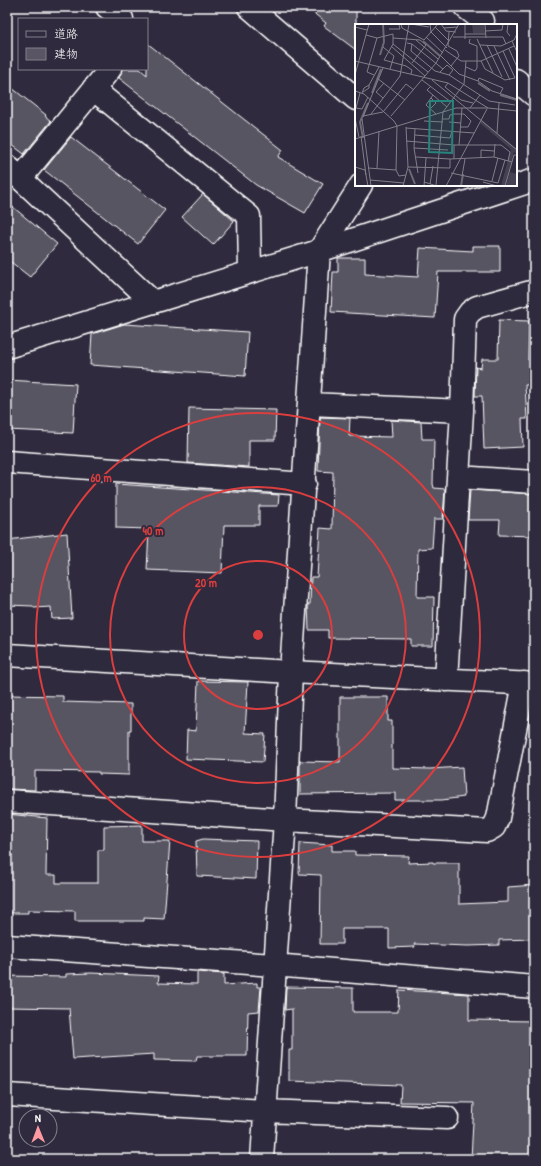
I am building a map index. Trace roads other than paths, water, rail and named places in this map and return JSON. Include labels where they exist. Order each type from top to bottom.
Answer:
[{"type":"street","points":[[107,7],[121,18]]},
{"type":"street","points":[[248,7],[355,98]]},
{"type":"street","points":[[465,7],[485,18]]},
{"type":"street","points":[[109,70],[14,172],[153,302]]},
{"type":"street","points":[[517,81],[534,95]]},
{"type":"street","points":[[93,89],[248,216],[250,271]]},
{"type":"street","points":[[517,186],[534,180]]},
{"type":"street","points":[[262,1159],[264,1110],[285,820],[292,672],[319,251],[360,186]]},
{"type":"street","points":[[7,347],[319,251],[516,186]]},
{"type":"street","points":[[446,680],[462,411],[465,319],[477,307],[534,291]]},
{"type":"street","points":[[310,404],[462,411]]},
{"type":"street","points":[[7,462],[305,484]]},
{"type":"street","points":[[458,477],[534,482]]},
{"type":"street","points":[[7,655],[529,684],[498,818],[494,826],[488,831],[285,820],[7,801]]},
{"type":"street","points":[[7,946],[274,965],[534,987]]},
{"type":"street","points":[[7,1096],[447,1118]]}]
